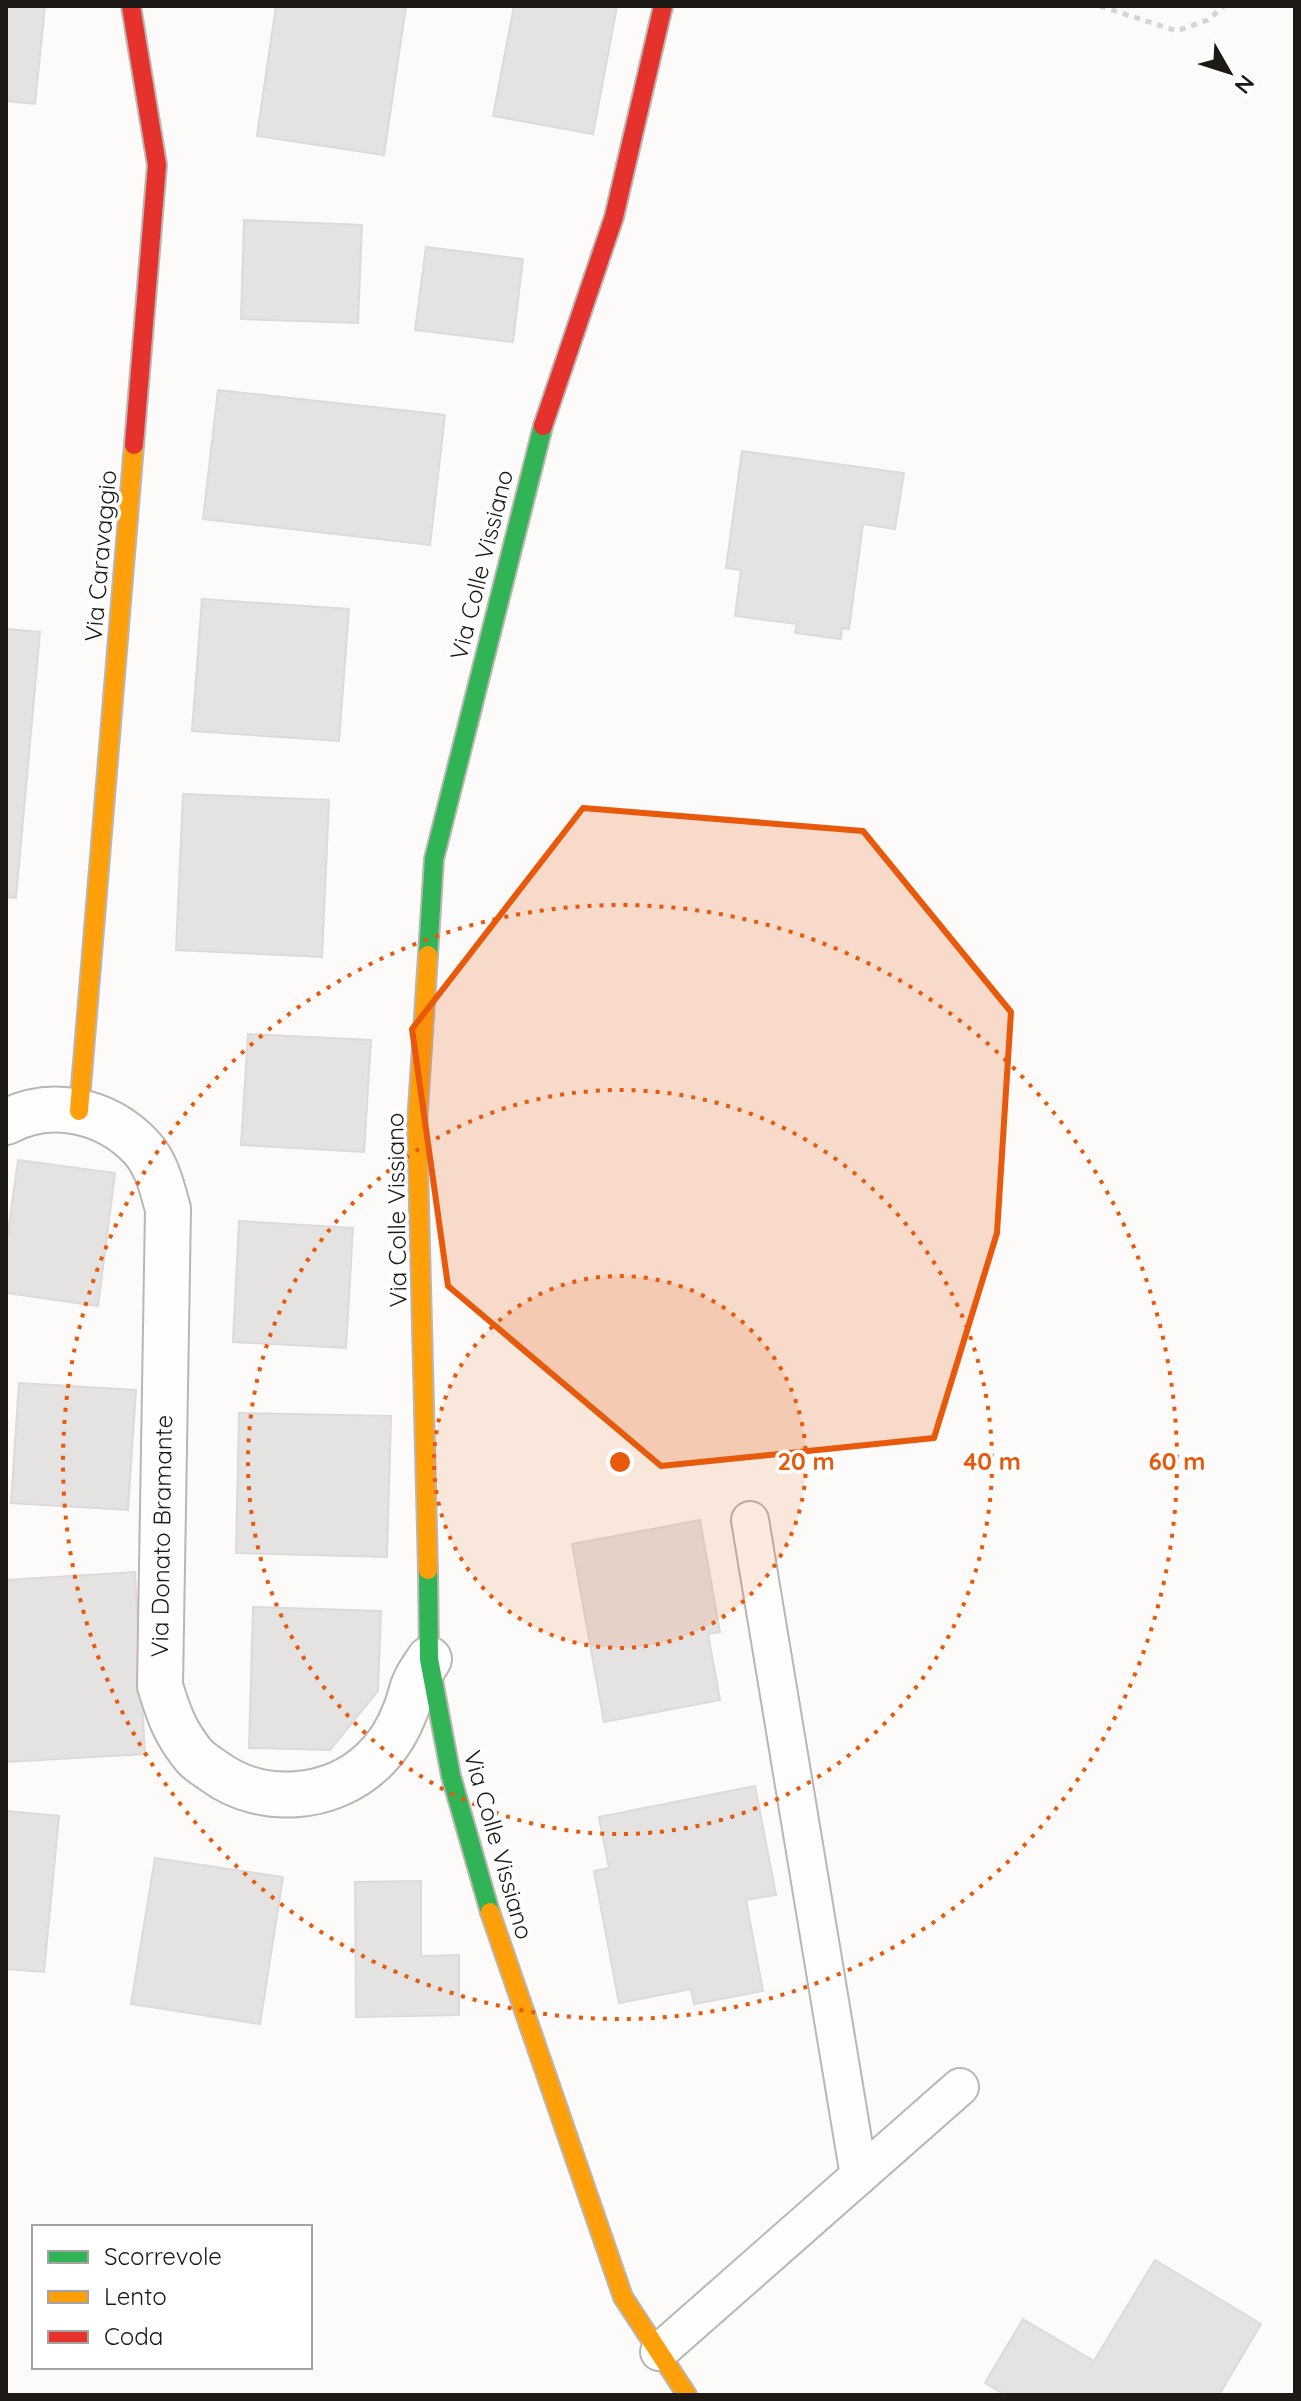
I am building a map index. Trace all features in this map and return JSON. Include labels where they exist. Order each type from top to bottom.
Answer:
[{"type":"street","name":"Via Caravaggio","points":[[79,1111],[157,165],[131,6]]},
{"type":"street","name":"Via Colle Vissiano","points":[[663,6],[614,217],[540,433],[434,859],[417,1124],[429,1659],[451,1776],[487,1904],[623,2297],[687,2395]]},
{"type":"street","name":"Via Donato Bramante","points":[[6,1122],[22,1113],[50,1109],[79,1111],[114,1125],[143,1149],[159,1177],[168,1209],[160,1686],[173,1726],[197,1760],[228,1781],[263,1793],[288,1795],[312,1792],[345,1781],[373,1761],[392,1737],[415,1681],[429,1659]]},
{"type":"lane","points":[[750,1520],[859,2176]]},
{"type":"lane","points":[[659,2352],[960,2087]]},
{"type":"path","points":[[1100,6],[1177,31],[1208,20],[1224,6]]},
{"type":"highlighted area","points":[[583,808],[863,831],[1011,1012],[997,1233],[934,1438],[661,1466],[448,1286],[412,1029]]},
{"type":"building","points":[[6,6],[45,6],[35,104],[6,101]]},
{"type":"building","points":[[276,6],[406,6],[384,155],[257,136]]},
{"type":"building","points":[[514,6],[617,6],[593,134],[493,116]]},
{"type":"building","points":[[244,220],[362,225],[358,323],[241,319]]},
{"type":"building","points":[[426,247],[523,259],[513,342],[415,330]]},
{"type":"building","points":[[218,390],[445,415],[430,545],[203,519]]},
{"type":"building","points":[[742,451],[904,473],[895,529],[863,524],[849,629],[842,628],[841,639],[795,633],[797,624],[735,616],[741,570],[726,568]]},
{"type":"building","points":[[202,599],[349,609],[339,741],[192,731]]},
{"type":"building","points":[[6,629],[40,632],[16,898],[6,897]]},
{"type":"building","points":[[183,794],[329,800],[322,957],[176,950]]},
{"type":"building","points":[[248,1034],[371,1040],[364,1152],[241,1145]]},
{"type":"building","points":[[18,1160],[115,1173],[98,1306],[6,1293],[6,1246]]},
{"type":"building","points":[[239,1221],[353,1228],[346,1348],[233,1342]]},
{"type":"building","points":[[19,1383],[136,1390],[128,1510],[11,1503]]},
{"type":"building","points":[[239,1413],[391,1416],[387,1557],[236,1553]]},
{"type":"building","points":[[700,1520],[720,1632],[708,1634],[720,1700],[604,1722],[572,1544]]},
{"type":"building","points":[[135,1572],[145,1754],[7,1762],[6,1580]]},
{"type":"building","points":[[253,1607],[381,1611],[378,1691],[330,1750],[249,1748]]},
{"type":"building","points":[[755,1786],[776,1895],[746,1900],[763,1991],[694,2004],[691,1989],[619,2003],[594,1871],[609,1868],[599,1817]]},
{"type":"building","points":[[6,1811],[59,1816],[44,1972],[6,1969]]},
{"type":"building","points":[[155,1858],[283,1877],[260,2024],[131,2004]]},
{"type":"building","points":[[421,1881],[421,1956],[459,1955],[459,2015],[356,2017],[355,1882]]},
{"type":"building","points":[[1155,2260],[1261,2324],[1219,2395],[1005,2395],[985,2383],[1023,2319],[1094,2361]]},
{"type":"traffic: fast","points":[[428,955],[434,859],[543,426]]},
{"type":"traffic: fast","points":[[428,1570],[429,1659],[451,1776],[490,1912]]},
{"type":"traffic: slow","points":[[79,1111],[134,445]]},
{"type":"traffic: slow","points":[[428,955],[417,1124],[428,1570]]},
{"type":"traffic: slow","points":[[490,1912],[623,2297],[687,2395]]},
{"type":"traffic: jam","points":[[131,6],[157,165],[134,445]]},
{"type":"traffic: jam","points":[[543,426],[614,217],[663,6]]}]
